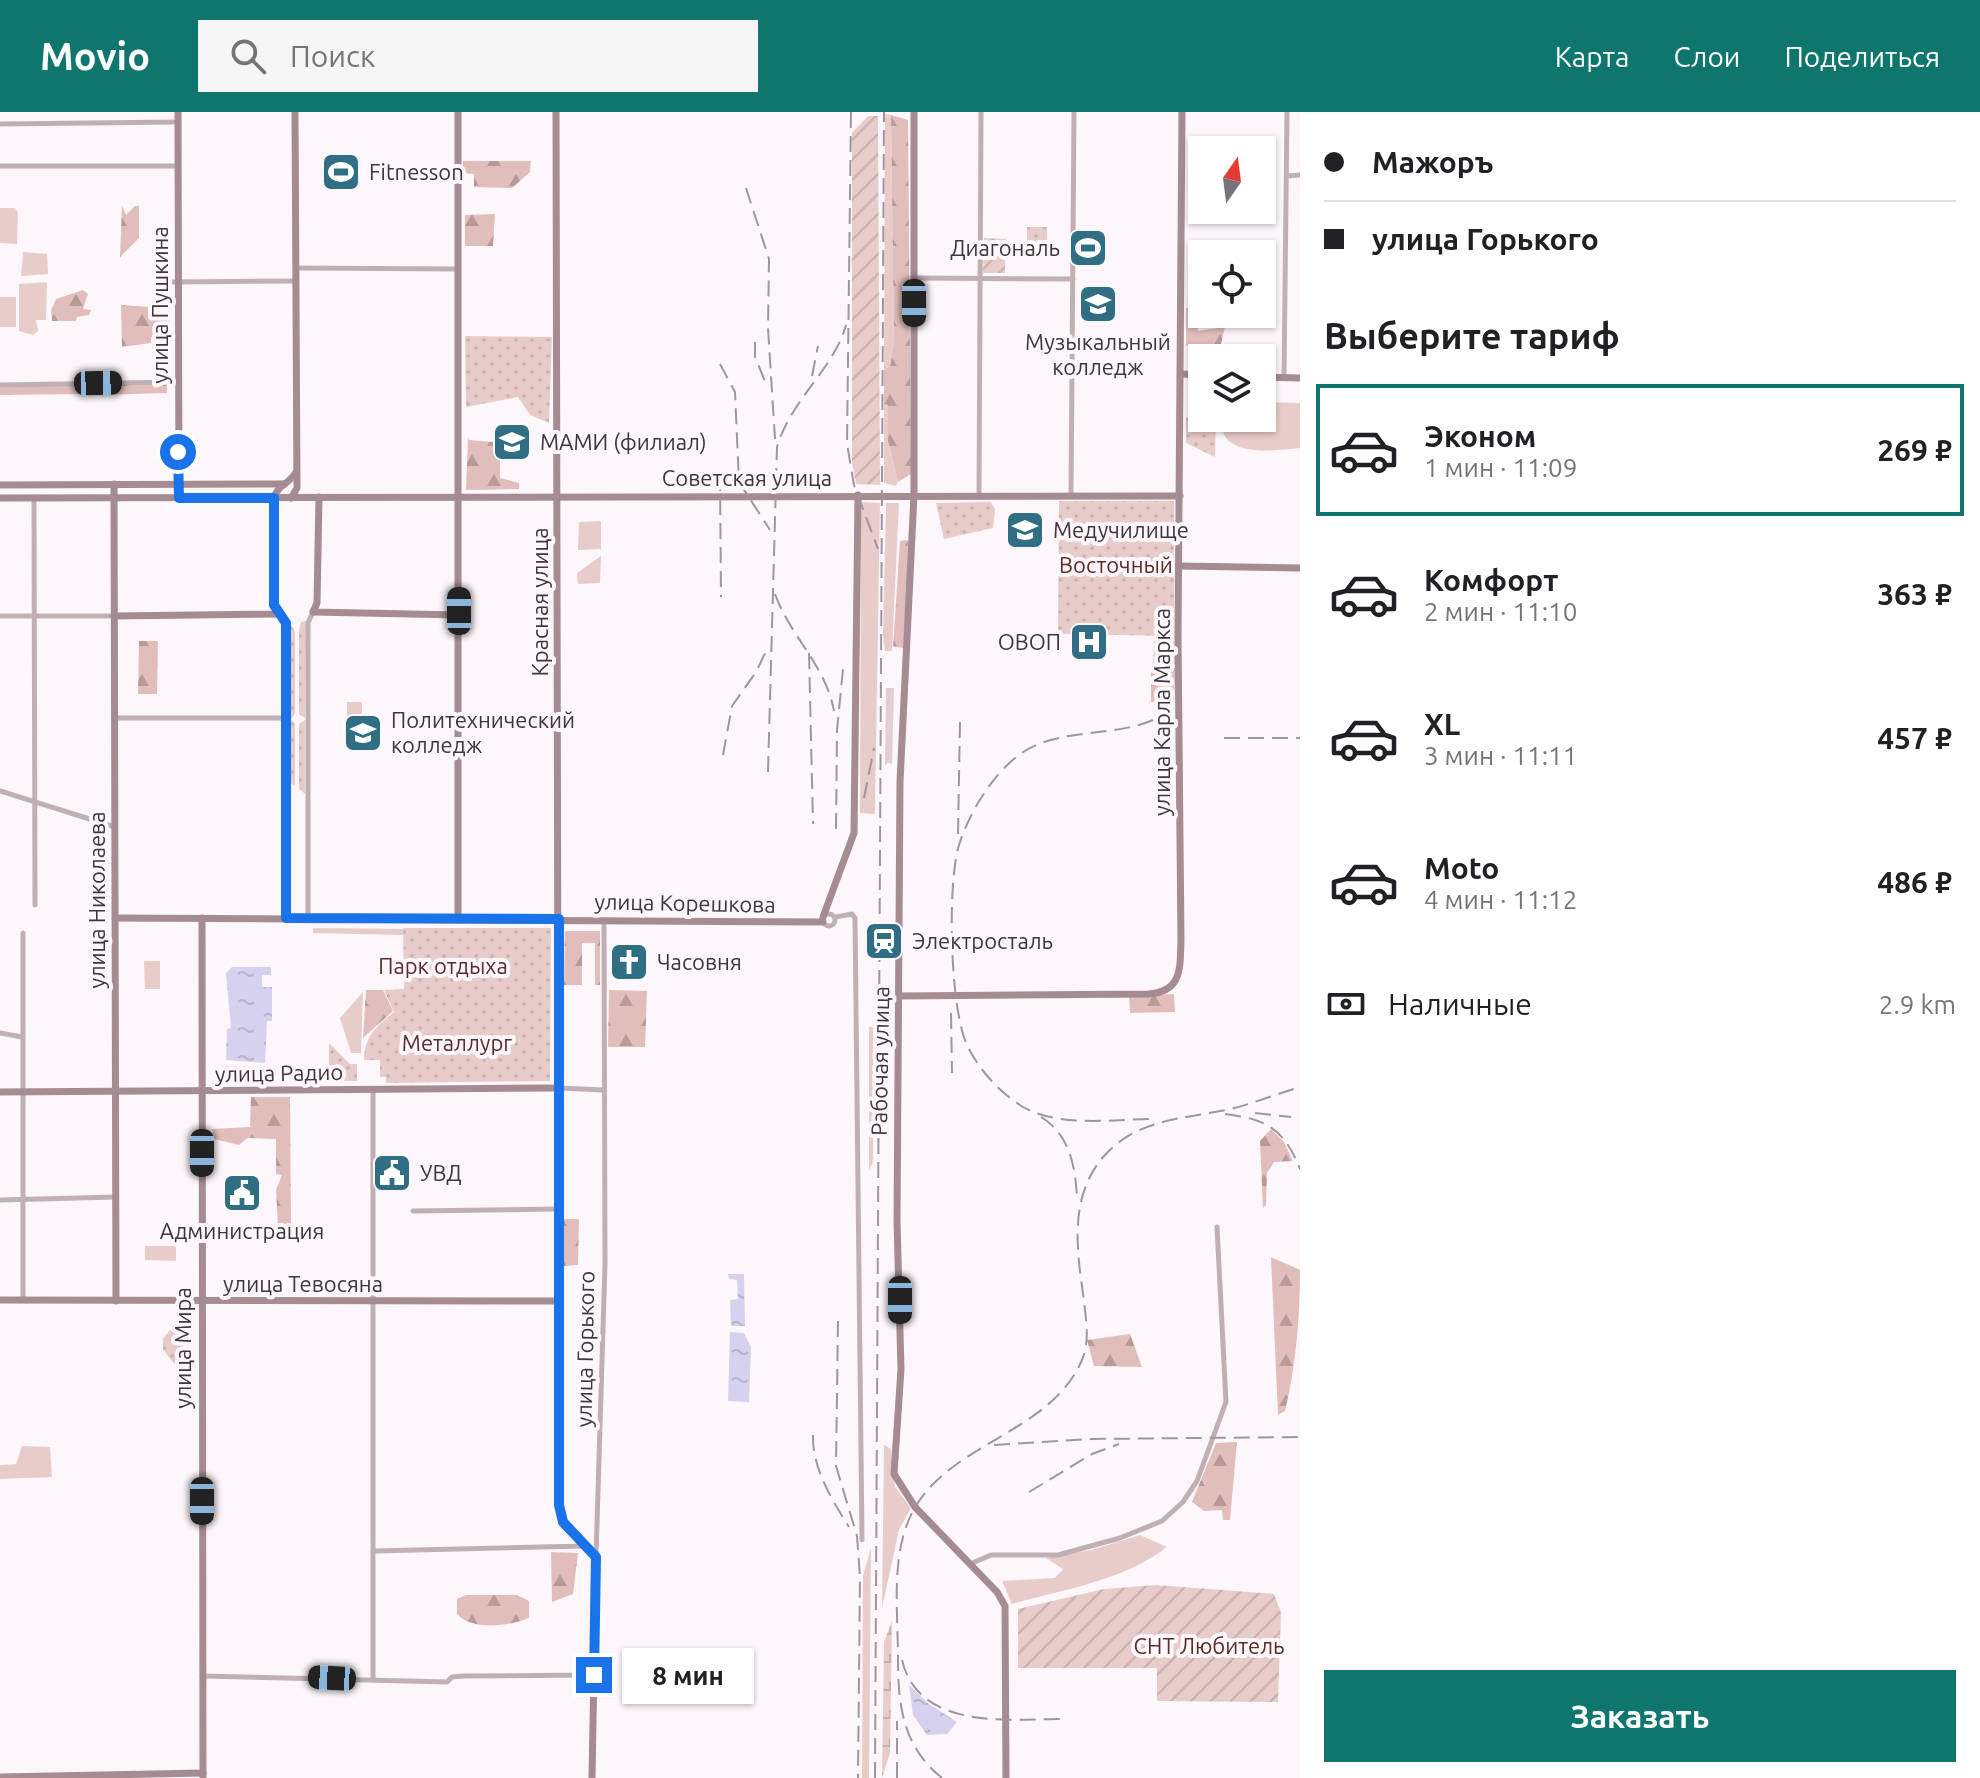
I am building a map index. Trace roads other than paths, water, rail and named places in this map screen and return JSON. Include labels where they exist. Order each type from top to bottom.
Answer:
[{"type":"main road","name":"улица Пушкина","points":[[178,112],[175,282],[179,498]]},
{"type":"main road","points":[[281,498],[296,495],[297,488],[295,112]]},
{"type":"main road","points":[[458,112],[458,919]]},
{"type":"main road","name":"Красная улица","points":[[556,112],[560,1513],[563,1522],[596,1557]]},
{"type":"main road","name":"Рабочая улица","points":[[914,112],[914,495],[900,782],[897,1221],[901,1369],[894,1474],[915,1507],[997,1592],[1005,1606],[1006,1778]]},
{"type":"main road","name":"улица Карла Маркса","points":[[900,996],[1148,994],[1169,990],[1178,980],[1181,940],[1179,566],[1182,112]]},
{"type":"main road","points":[[1181,374],[1188,374]]},
{"type":"main road","points":[[1276,377],[1300,378]]},
{"type":"main road","points":[[114,616],[278,614],[274,605],[282,486],[296,470]]},
{"type":"main road","name":"улица Николаева","points":[[114,484],[116,1301]]},
{"type":"main road","points":[[0,485],[282,486]]},
{"type":"main road","name":"Советская улица","points":[[282,486],[297,488],[317,497]]},
{"type":"main road","points":[[823,920],[854,833],[858,495]]},
{"type":"main road","name":"Советская улица","points":[[0,498],[1180,496]]},
{"type":"main road","points":[[317,497],[317,603],[313,612],[459,615]]},
{"type":"main road","points":[[1179,566],[1300,568]]},
{"type":"main road","name":"улица Корешкова","points":[[115,918],[823,920]]},
{"type":"main road","name":"улица Мира","points":[[202,918],[203,1776]]},
{"type":"main road","name":"улица Радио","points":[[0,1092],[202,1093],[559,1088]]},
{"type":"main road","name":"улица Тевосяна","points":[[0,1300],[559,1301]]},
{"type":"main road","name":"улица Горького","points":[[592,1778],[596,1557]]},
{"type":"main road","points":[[0,1777],[203,1776]]},
{"type":"street","points":[[979,497],[981,112]]},
{"type":"street","points":[[1071,496],[1074,112]]},
{"type":"street","points":[[1284,377],[1287,112]]},
{"type":"street","points":[[0,124],[178,122]]},
{"type":"street","points":[[0,166],[178,166]]},
{"type":"street","points":[[1287,176],[1300,175]]},
{"type":"street","points":[[296,268],[458,269]]},
{"type":"street","points":[[914,278],[1073,279]]},
{"type":"street","points":[[175,282],[296,281]]},
{"type":"street","points":[[0,385],[178,382]]},
{"type":"street","points":[[34,498],[35,905]]},
{"type":"street","points":[[308,918],[308,623],[313,612]]},
{"type":"street","points":[[278,614],[286,623],[286,918]]},
{"type":"street","points":[[0,616],[114,616]]},
{"type":"street","points":[[115,718],[285,718]]},
{"type":"street","points":[[0,791],[115,827]]},
{"type":"street","points":[[823,920],[832,926],[831,894]]},
{"type":"street","points":[[823,920],[853,914],[855,931],[862,1540]]},
{"type":"street","name":"улица Горького","points":[[596,1557],[605,1264],[604,920]]},
{"type":"street","points":[[23,933],[23,1300]]},
{"type":"street","points":[[0,1033],[22,1037]]},
{"type":"street","points":[[559,1088],[604,1090]]},
{"type":"street","points":[[373,1089],[373,1680]]},
{"type":"street","points":[[0,1200],[116,1197]]},
{"type":"street","points":[[413,1211],[560,1209]]},
{"type":"street","points":[[970,1564],[991,1555],[1058,1555],[1120,1538],[1162,1521],[1183,1502],[1197,1481],[1226,1402],[1217,1227]]},
{"type":"street","points":[[374,1551],[587,1546]]},
{"type":"street","points":[[202,1676],[447,1682],[464,1676],[594,1675]]},
{"type":"water","points":[[232,967],[271,967],[271,975],[262,975],[262,987],[272,987],[272,1021],[267,1021],[265,1063],[226,1060],[227,1029],[231,1028],[226,973]]},
{"type":"water","points":[[728,1274],[744,1274],[745,1326],[731,1326],[730,1300],[738,1299],[737,1280],[729,1279]]},
{"type":"water","points":[[730,1332],[744,1333],[751,1347],[749,1402],[728,1401]]},
{"type":"water","points":[[909,1685],[929,1704],[957,1722],[947,1734],[927,1735],[913,1715]]},
{"type":"waterway","points":[[889,762],[891,691]]},
{"type":"railway","points":[[851,112],[847,444],[854,485],[878,549]]},
{"type":"railway","points":[[875,1778],[884,112]]},
{"type":"railway","points":[[746,188],[769,259],[768,328],[775,439]]},
{"type":"railway","points":[[768,772],[777,447],[792,414],[832,356],[846,325]]},
{"type":"railway","points":[[755,342],[755,357],[767,386]]},
{"type":"railway","points":[[812,376],[818,346]]},
{"type":"railway","points":[[720,364],[735,392],[739,482],[770,530]]},
{"type":"railway","points":[[720,475],[721,597]]},
{"type":"railway","points":[[775,594],[789,624],[824,680],[834,711]]},
{"type":"railway","points":[[723,755],[732,706],[756,672],[768,647]]},
{"type":"railway","points":[[809,653],[813,824]]},
{"type":"railway","points":[[836,829],[837,730],[843,669]]},
{"type":"railway","points":[[1153,720],[1137,726],[1050,740],[1019,755],[1000,773],[975,808],[959,845],[953,888],[952,946],[957,1004],[967,1045],[984,1072],[1014,1101],[1038,1114],[1054,1118],[1088,1121],[1155,1119]]},
{"type":"railway","points":[[958,834],[960,722]]},
{"type":"railway","points":[[1224,738],[1300,738]]},
{"type":"railway","points":[[864,798],[874,748]]},
{"type":"railway","points":[[951,1013],[952,1073]]},
{"type":"railway","points":[[942,1778],[929,1766],[911,1739],[899,1693],[899,1559],[906,1527],[920,1499],[965,1458],[1044,1408],[1066,1386],[1082,1360],[1087,1331],[1078,1225],[1085,1189],[1104,1156],[1117,1143],[1147,1127],[1231,1109],[1300,1087]]},
{"type":"railway","points":[[1255,1113],[1291,1117]]},
{"type":"railway","points":[[1225,1114],[1252,1119],[1272,1128],[1287,1144],[1300,1169]]},
{"type":"railway","points":[[1041,1117],[1059,1133],[1070,1153],[1077,1200]]},
{"type":"railway","points":[[838,1321],[836,1466],[857,1536],[860,1577],[858,1778]]},
{"type":"railway","points":[[813,1435],[819,1471],[849,1527]]},
{"type":"railway","points":[[994,1445],[1092,1439],[1300,1437]]},
{"type":"railway","points":[[1029,1492],[1092,1454],[1119,1444]]},
{"type":"railway","points":[[902,1660],[912,1683],[927,1699],[946,1710],[993,1719],[1064,1719]]},
{"type":"railway","points":[[897,1721],[897,1778]]},
{"type":"place","name":"Fitnesson","points":[[341,172]]},
{"type":"place","name":"Диагональ","points":[[1088,248]]},
{"type":"place","name":"Музыкальный колледж","points":[[1098,304]]},
{"type":"place","name":"МАМИ (филиал)","points":[[512,442]]},
{"type":"place","name":"Медучилище","points":[[1025,530]]},
{"type":"place","name":"ОВОП","points":[[1089,642]]},
{"type":"place","name":"Политехнический колледж","points":[[363,733]]},
{"type":"place","name":"Электросталь","points":[[884,941]]},
{"type":"place","name":"Часовня","points":[[629,962]]},
{"type":"place","name":"УВД","points":[[392,1173]]},
{"type":"place","name":"Администрация","points":[[242,1193]]},
{"type":"park label","name":"Восточный","points":[[1116,565]]},
{"type":"park label","name":"Парк отдыха","points":[[443,966]]},
{"type":"park label","name":"Металлург","points":[[457,1043]]},
{"type":"park label","name":"СНТ Любитель","points":[[1209,1646]]}]
